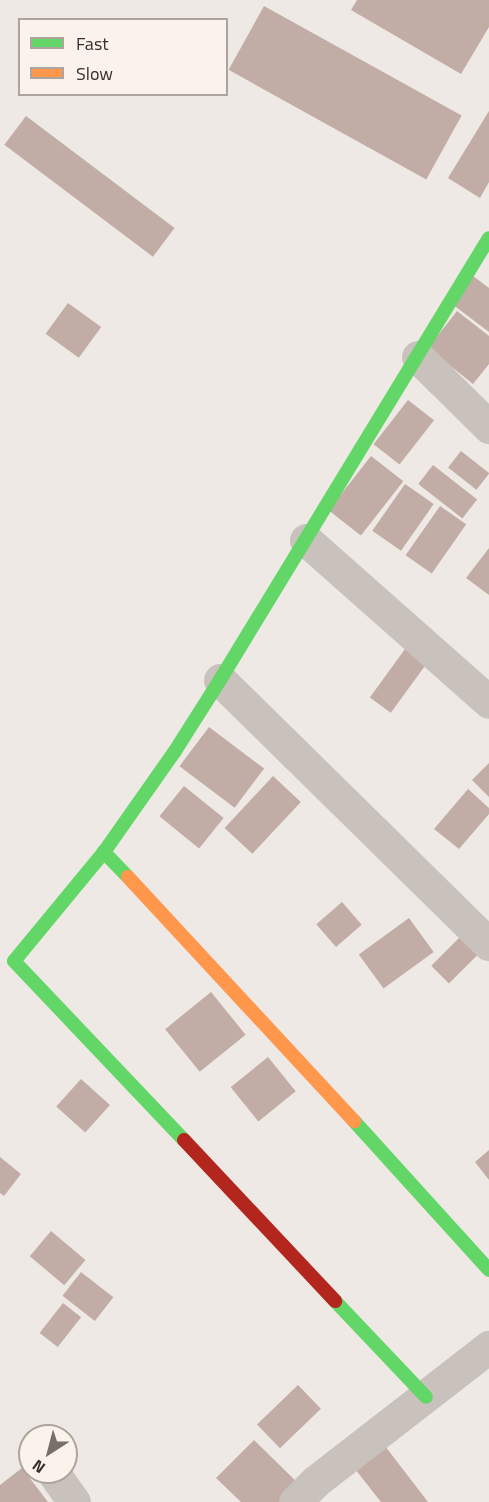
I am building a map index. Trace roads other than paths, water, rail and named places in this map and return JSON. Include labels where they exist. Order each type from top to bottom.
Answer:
[{"type":"street","points":[[426,1398],[7,968],[104,852],[175,751],[220,681],[489,238]]},
{"type":"street","points":[[418,357],[489,427]]},
{"type":"street","points":[[306,540],[489,702]]},
{"type":"street","points":[[220,681],[489,944]]},
{"type":"street","points":[[104,852],[291,1051],[489,1270]]},
{"type":"street","points":[[294,1502],[316,1481],[489,1347]]},
{"type":"street","points":[[61,1484],[74,1502]]}]
